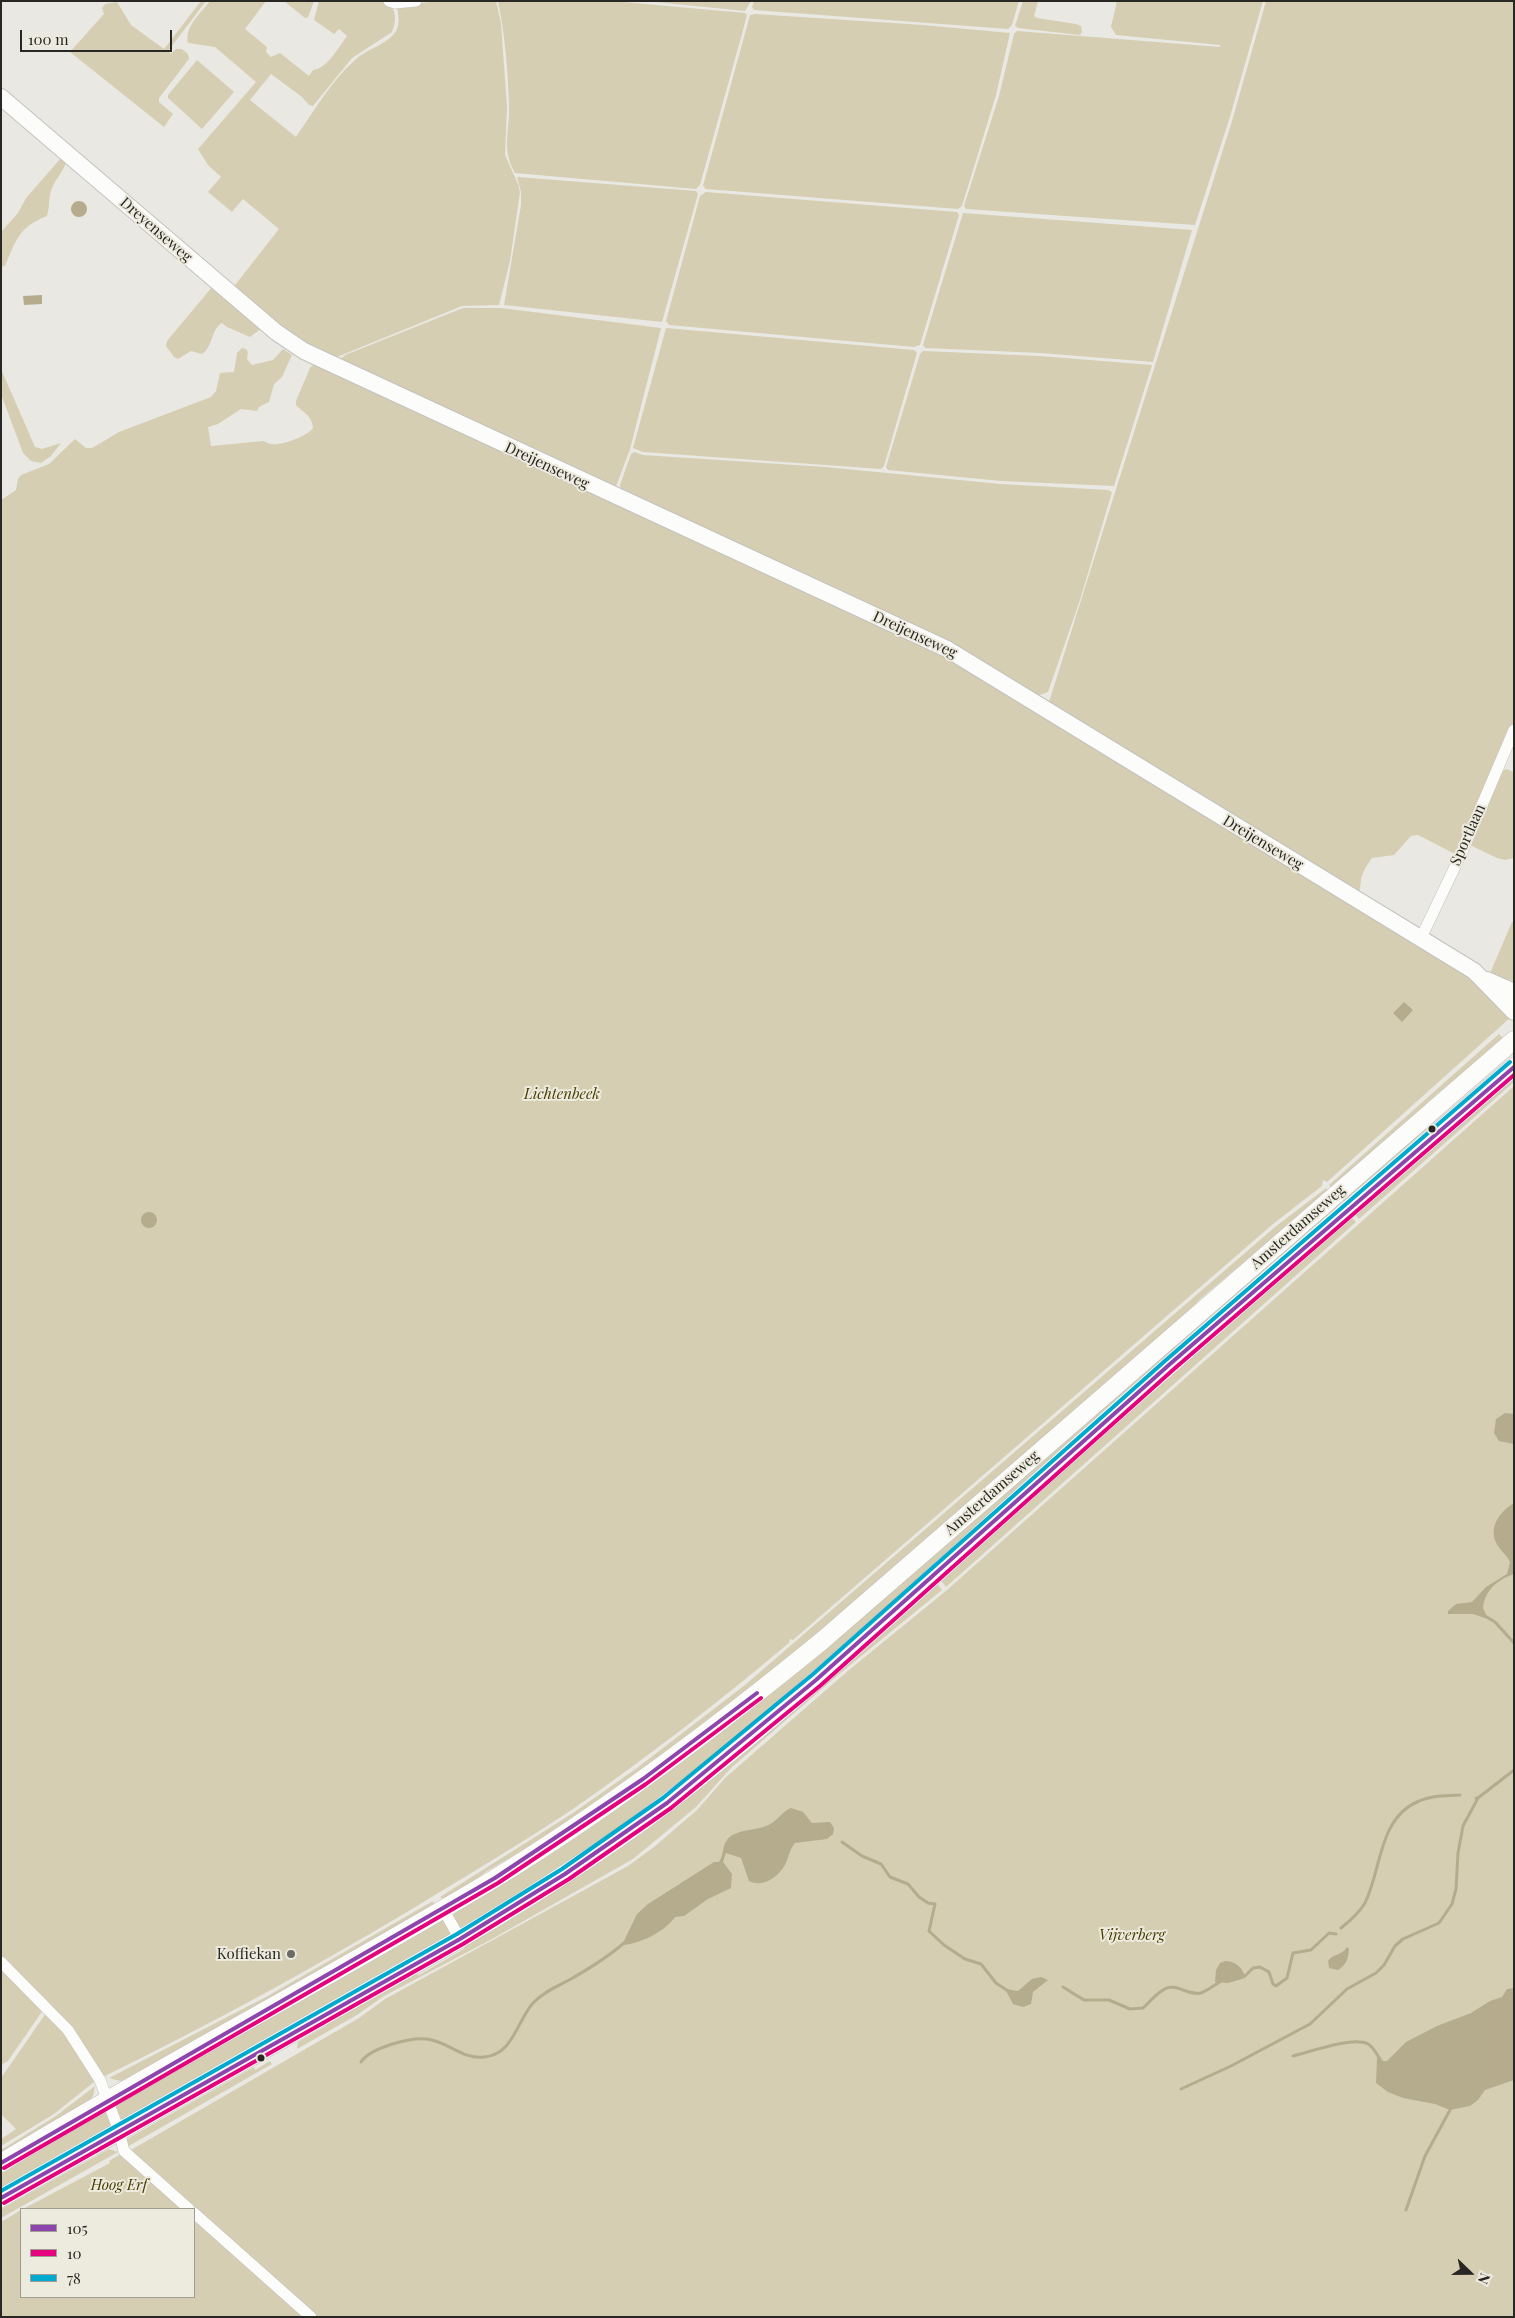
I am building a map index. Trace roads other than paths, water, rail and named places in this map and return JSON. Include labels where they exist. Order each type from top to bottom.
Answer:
[{"type":"main road","name":"Dreyenseweg","points":[[1,97],[276,332],[315,358]]},
{"type":"main road","name":"Dreijenseweg","points":[[315,358],[947,649],[1421,938],[1481,977],[1514,992]]},
{"type":"main road","name":"Dreijenseweg","points":[[1481,977],[1514,1012]]},
{"type":"main road","name":"Amsterdamseweg","points":[[1,2163],[495,1878],[612,1801],[768,1686],[1514,1040]]},
{"type":"main road","name":"Amsterdamseweg","points":[[1,2198],[531,1897],[600,1852],[665,1804],[723,1759],[803,1690],[1215,1325],[1514,1067]]},
{"type":"street","points":[[389,1],[395,3],[416,1]]},
{"type":"street","name":"Sportlaan","points":[[1421,938],[1462,852],[1514,730]]},
{"type":"street","points":[[443,1909],[460,1939]]},
{"type":"street","points":[[1,1962],[68,2030],[100,2080],[119,2131],[124,2151],[188,2208]]},
{"type":"street","points":[[195,2214],[311,2317]]},
{"type":"waterway","points":[[1485,1616],[1495,1622],[1514,1643]]},
{"type":"waterway","points":[[1476,1798],[1514,1770]]},
{"type":"waterway","points":[[1341,1928],[1354,1917],[1365,1903],[1371,1890],[1388,1832],[1396,1819],[1406,1809],[1424,1799],[1460,1795]]},
{"type":"waterway","points":[[1181,2089],[1231,2066],[1310,2024],[1347,1989],[1376,1973],[1384,1965],[1395,1946],[1403,1939],[1439,1923],[1452,1904],[1456,1889],[1458,1853],[1463,1826],[1478,1798]]},
{"type":"waterway","points":[[842,1842],[862,1856],[881,1864],[890,1877],[908,1884],[919,1897],[928,1903],[935,1904],[929,1931],[944,1945],[965,1959],[981,1964],[996,1983],[1008,1991]]},
{"type":"waterway","points":[[1243,1975],[1245,1976],[1253,1968],[1260,1967],[1269,1972],[1273,1984],[1276,1986],[1287,1978],[1293,1953],[1311,1950],[1329,1933],[1336,1934]]},
{"type":"waterway","points":[[361,2062],[381,2048],[420,2039],[434,2040],[469,2056],[484,2057],[494,2055],[508,2044],[527,2010],[537,1999],[592,1966],[624,1943]]},
{"type":"waterway","points":[[1063,1987],[1084,2000],[1109,2000],[1130,2009],[1143,2008],[1157,1994],[1167,1988],[1171,1987],[1192,1993],[1201,1993],[1221,1981]]},
{"type":"waterway","points":[[1293,2056],[1342,2043],[1361,2042],[1370,2045],[1380,2059]]},
{"type":"waterway","points":[[1406,2210],[1425,2156],[1450,2110],[1449,2106]]},
{"type":"place","name":"Koffiekan","points":[[291,1954]]},
{"type":"park label","name":"Lichtenbeek","points":[[562,1094]]},
{"type":"park label","name":"Vijverberg","points":[[1132,1935]]},
{"type":"park label","name":"Hoog Erf","points":[[119,2185]]}]
